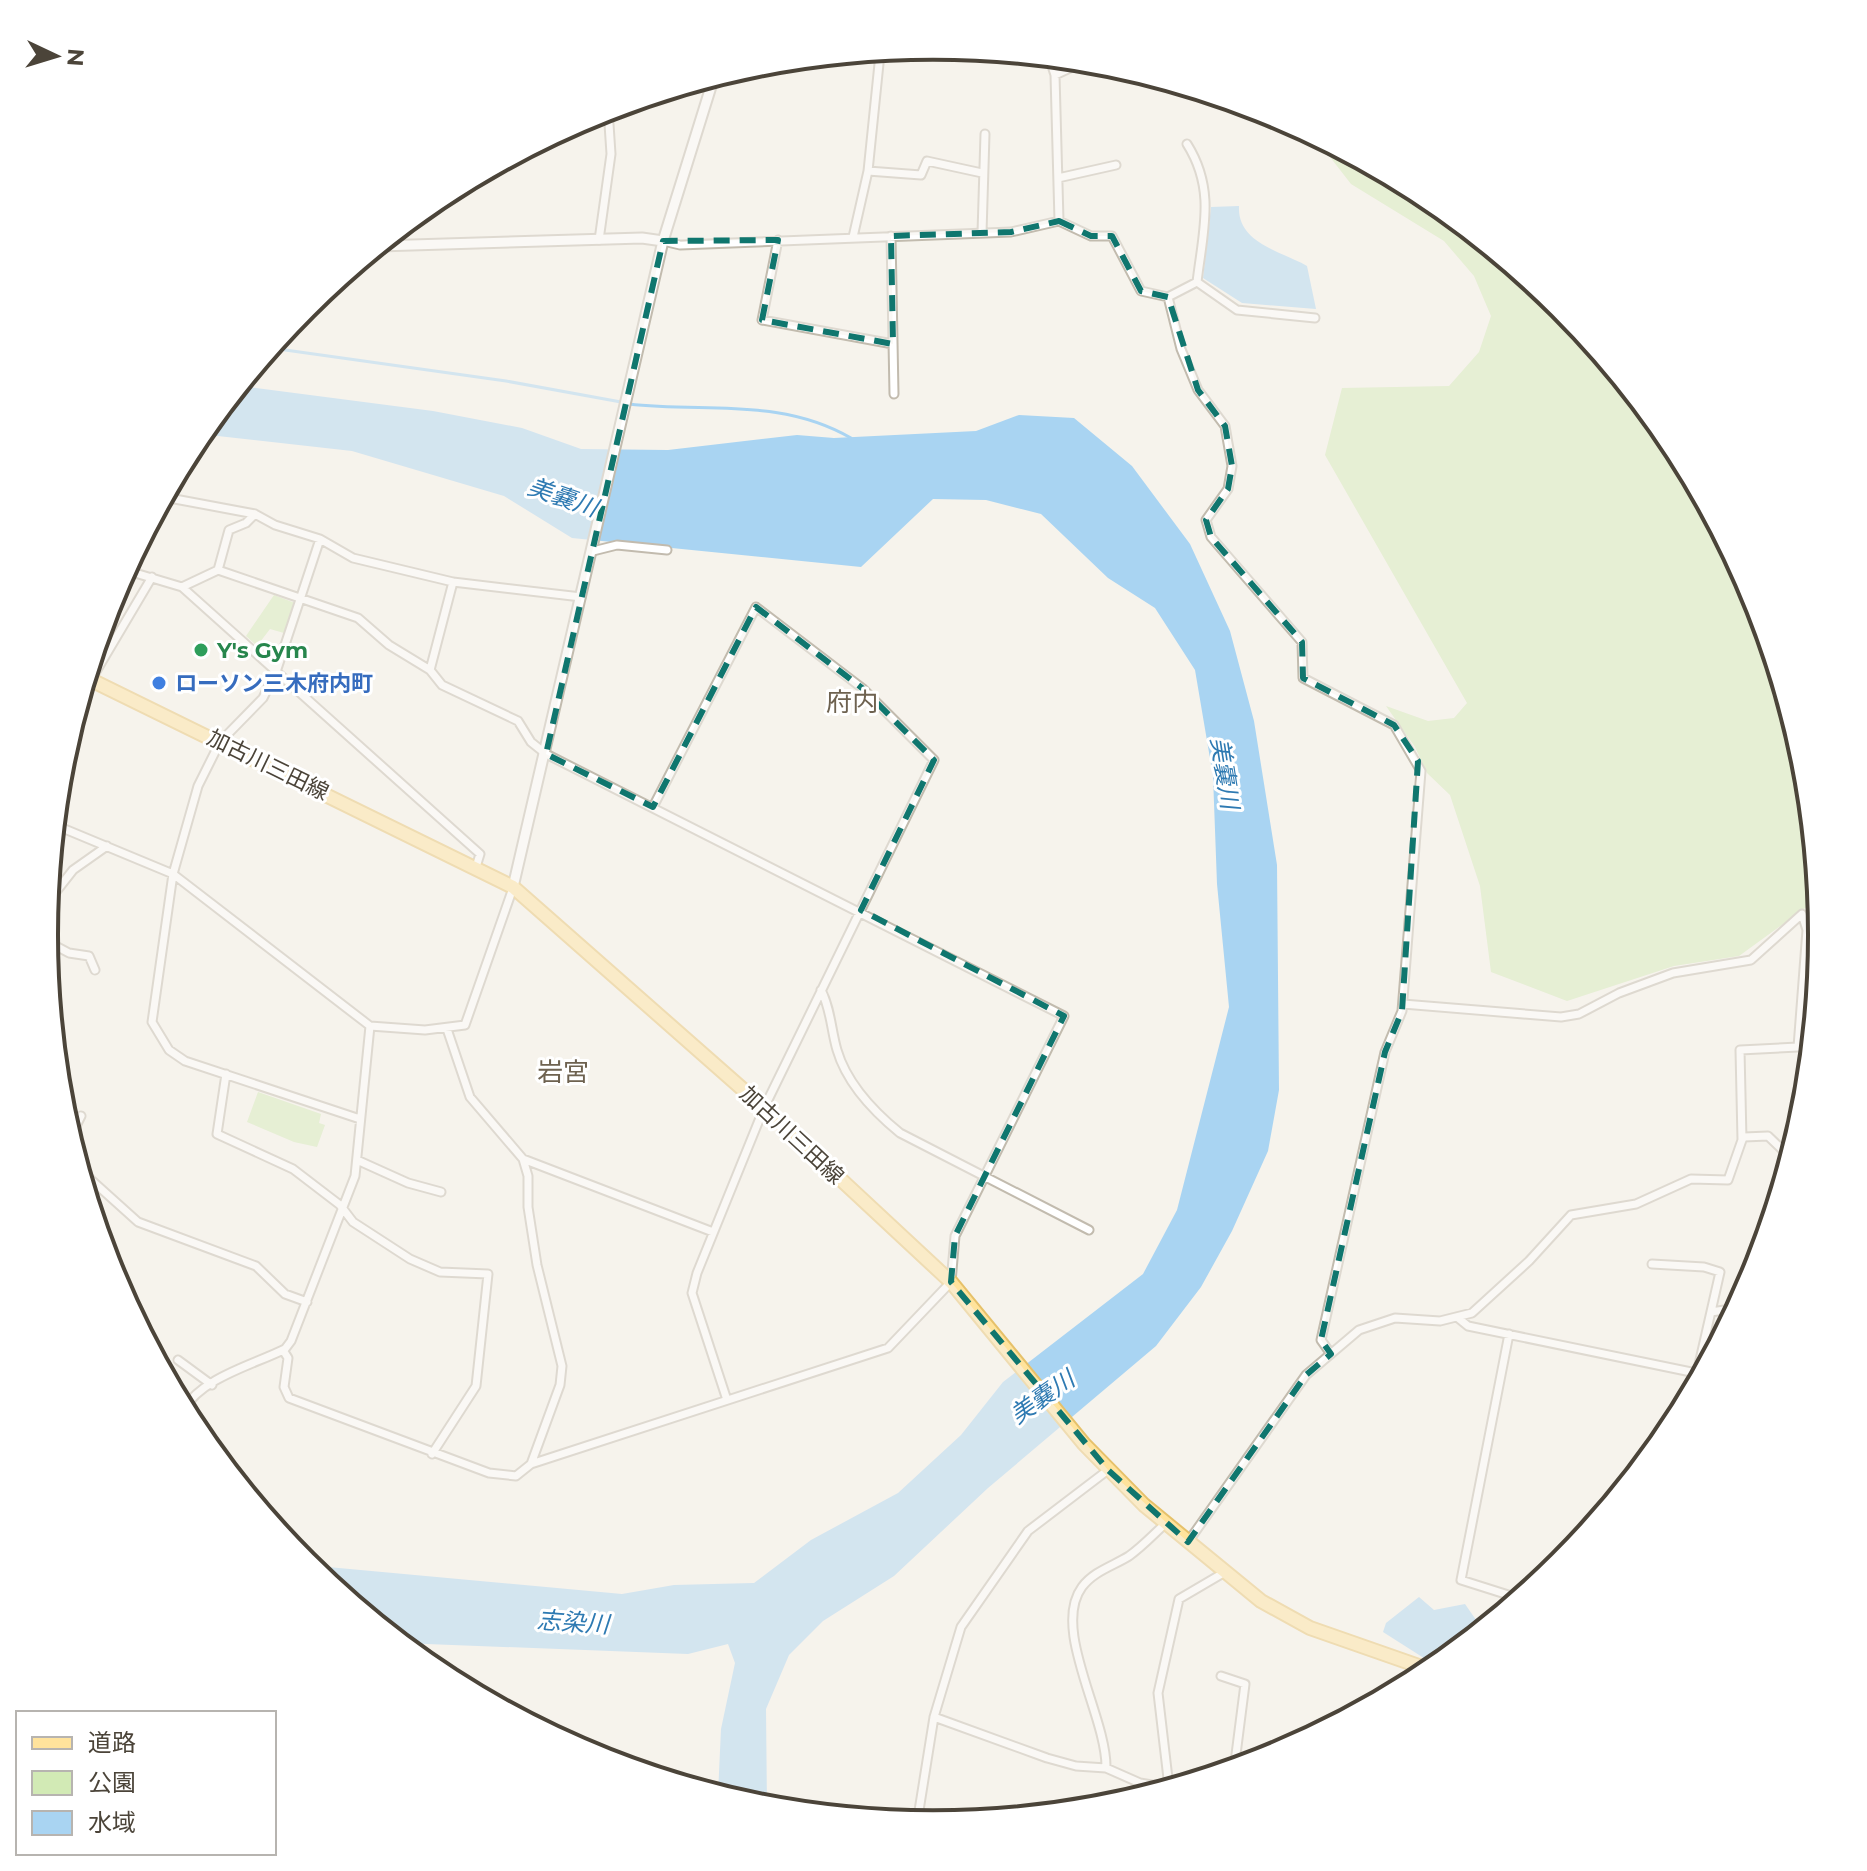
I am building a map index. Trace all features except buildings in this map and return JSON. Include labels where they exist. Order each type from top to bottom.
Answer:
[{"type":"main road","name":"加古川三田線","points":[[96,682],[513,887],[764,1108],[951,1282],[1084,1444],[1108,1470],[1188,1542],[1261,1601],[1310,1628],[1416,1665]]},
{"type":"street","points":[[853,237],[868,171],[879,62]]},
{"type":"street","points":[[1053,68],[1059,221]]},
{"type":"street","points":[[1055,75],[1065,70]]},
{"type":"street","points":[[64,829],[173,874],[370,1026],[447,1029],[465,1025],[513,887],[663,241],[710,89]]},
{"type":"street","points":[[599,240],[611,154],[609,123]]},
{"type":"street","points":[[982,233],[985,134]]},
{"type":"street","points":[[1187,144],[1203,169],[1206,207],[1197,282]]},
{"type":"street","points":[[868,171],[921,175],[927,161],[982,173]]},
{"type":"street","points":[[1058,178],[1116,165]]},
{"type":"street","points":[[395,246],[642,238],[680,245],[1011,232],[1059,221],[1091,236],[1112,236],[1141,291],[1168,297],[1197,282]]},
{"type":"street","points":[[891,236],[894,394]]},
{"type":"street","points":[[778,240],[762,320],[893,344]]},
{"type":"street","points":[[1197,282],[1237,310],[1315,318]]},
{"type":"street","points":[[1168,297],[1181,349],[1192,376],[1225,426],[1232,466],[1228,489],[1206,520],[1211,537],[1302,642],[1303,678],[1394,725],[1418,761],[1421,771],[1403,1004],[1385,1052],[1321,1340],[1331,1354]]},
{"type":"street","points":[[174,499],[255,514],[275,525],[320,539],[353,558],[453,582],[581,597]]},
{"type":"street","points":[[218,570],[229,530],[255,514]]},
{"type":"street","points":[[320,539],[277,669],[263,698],[220,742],[198,786],[173,874],[152,1022],[169,1050],[185,1061],[360,1119]]},
{"type":"street","points":[[593,551],[617,545],[667,550]]},
{"type":"street","points":[[182,587],[218,570],[358,618],[389,645],[430,670],[442,685],[518,721],[531,742],[546,754],[861,910],[1064,1016],[955,1236],[951,1282],[888,1348],[531,1464],[516,1476],[489,1473],[432,1454],[289,1398],[284,1387],[288,1358],[283,1350]]},
{"type":"street","points":[[137,573],[182,587],[277,669],[480,854],[476,867]]},
{"type":"street","points":[[104,655],[152,577]]},
{"type":"street","points":[[430,670],[453,582]]},
{"type":"street","points":[[653,807],[756,607],[862,688],[934,760],[764,1108],[713,1232],[692,1293],[727,1400]]},
{"type":"street","points":[[60,885],[73,870],[107,846]]},
{"type":"street","points":[[1188,1542],[1306,1375],[1371,1323],[1395,1318],[1440,1321],[1472,1313],[1571,1215],[1636,1204],[1691,1179],[1728,1180],[1742,1140],[1740,1050],[1798,1047],[1807,930],[1802,914],[1751,960],[1673,973],[1619,993],[1579,1014],[1561,1017],[1403,1004]]},
{"type":"street","points":[[58,947],[69,953],[89,956],[95,970]]},
{"type":"street","points":[[821,990],[838,1052],[854,1087],[900,1133],[1089,1230]]},
{"type":"street","points":[[191,1399],[283,1350],[291,1341],[320,1261],[343,1213],[357,1160],[370,1026]]},
{"type":"street","points":[[447,1029],[470,1097],[523,1159],[528,1176],[528,1207],[537,1265],[562,1366],[560,1385],[531,1464]]},
{"type":"street","points":[[226,1074],[217,1134],[293,1169],[340,1205],[343,1213],[410,1259],[440,1272],[488,1274],[476,1386],[432,1454]]},
{"type":"street","points":[[78,1121],[81,1116]]},
{"type":"street","points":[[1742,1140],[1744,1137],[1768,1136],[1782,1149]]},
{"type":"street","points":[[523,1159],[713,1232]]},
{"type":"street","points":[[357,1160],[408,1183],[441,1192]]},
{"type":"street","points":[[94,1182],[138,1222],[256,1266],[285,1294],[307,1302]]},
{"type":"street","points":[[1652,1264],[1704,1267],[1720,1272],[1699,1359]]},
{"type":"street","points":[[1711,1312],[1725,1310]]},
{"type":"street","points":[[1457,1317],[1468,1326],[1692,1372]]},
{"type":"street","points":[[1509,1334],[1461,1580],[1509,1595]]},
{"type":"street","points":[[178,1360],[212,1385]]},
{"type":"street","points":[[919,1810],[934,1717],[961,1627],[1028,1531],[1108,1470]]},
{"type":"street","points":[[1106,1768],[1106,1753],[1091,1692],[1073,1640],[1076,1600],[1082,1587],[1100,1571],[1129,1556],[1166,1523]]},
{"type":"street","points":[[1169,1778],[1158,1693],[1172,1624],[1179,1599],[1225,1572]]},
{"type":"street","points":[[1221,1676],[1245,1684],[1236,1757]]},
{"type":"street","points":[[934,1717],[1047,1758],[1076,1766],[1106,1768],[1147,1784]]},
{"type":"highlighted area","points":[[1059,221],[1091,236],[1112,236],[1141,291],[1168,297],[1198,390],[1225,426],[1232,466],[1228,489],[1206,520],[1211,537],[1302,642],[1303,678],[1394,725],[1418,761],[1402,1011],[1385,1052],[1321,1340],[1331,1354],[1306,1375],[1188,1542],[1108,1470],[951,1282],[955,1236],[1064,1016],[861,910],[934,760],[862,688],[756,607],[653,807],[546,754],[663,241],[778,240],[762,320],[893,344],[891,236],[1011,232]]},
{"type":"green space","points":[[1330,157],[1371,177],[1420,208],[1511,277],[1553,316],[1592,358],[1661,449],[1719,548],[1763,654],[1779,709],[1802,821],[1807,878],[1808,906],[1739,956],[1674,966],[1567,1001],[1491,972],[1480,886],[1450,795],[1427,773],[1415,747],[1386,706],[1428,721],[1454,718],[1467,703],[1325,455],[1342,388],[1449,386],[1479,352],[1491,316],[1474,276],[1444,241],[1351,184]]},
{"type":"green space","points":[[274,595],[295,603],[284,633],[270,629],[257,646],[246,636]]},
{"type":"green space","points":[[258,1092],[321,1114],[319,1123],[325,1125],[317,1147],[294,1142],[247,1122]]},
{"type":"water","points":[[1239,206],[1240,219],[1253,237],[1307,266],[1316,309],[1242,303],[1203,278],[1211,207]]},
{"type":"water","points":[[251,387],[433,411],[522,428],[581,449],[668,450],[797,435],[834,438],[976,431],[1019,415],[1074,418],[1132,466],[1190,544],[1230,631],[1254,721],[1277,865],[1279,1090],[1268,1151],[1232,1231],[1201,1287],[1156,1346],[988,1488],[894,1576],[823,1621],[789,1655],[766,1709],[767,1795],[719,1784],[721,1729],[735,1663],[728,1644],[688,1654],[420,1644],[327,1567],[622,1594],[674,1585],[754,1583],[811,1540],[898,1493],[961,1435],[1003,1382],[1143,1274],[1177,1210],[1229,1007],[1217,884],[1213,776],[1195,670],[1155,608],[1108,578],[1041,514],[986,500],[933,499],[861,567],[572,538],[504,496],[352,451],[216,436]]},
{"type":"water","points":[[1419,1597],[1434,1610],[1465,1604],[1477,1621],[1426,1659],[1383,1632],[1386,1623]]},
{"type":"waterway","points":[[283,350],[506,381],[621,402]]},
{"type":"waterway","points":[[629,404],[770,412],[824,425],[851,438]]},
{"type":"place","name":"Y's Gym","points":[[201,650]]},
{"type":"place","name":"ローソン三木府内町","points":[[159,683]]},
{"type":"district","name":"府内","points":[[852,702]]},
{"type":"district","name":"岩宮","points":[[563,1072]]},
{"type":"water label","name":"美嚢川","points":[[563,497]]},
{"type":"water label","name":"美嚢川","points":[[1225,773]]},
{"type":"water label","name":"美嚢川","points":[[1042,1397]]},
{"type":"water label","name":"志染川","points":[[573,1622]]}]
